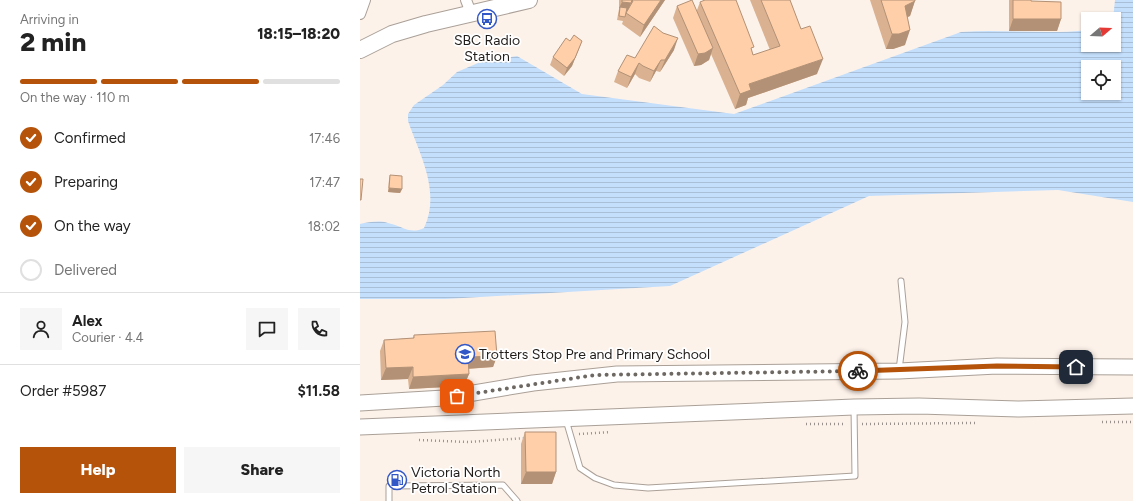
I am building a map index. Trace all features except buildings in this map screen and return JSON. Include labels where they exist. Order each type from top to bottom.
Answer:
[{"type":"main road","points":[[360,50],[392,34],[468,7],[529,0]]},
{"type":"street","points":[[360,14],[365,0]]},
{"type":"street","points":[[360,403],[444,398],[595,375],[899,371],[997,366],[1133,367]]},
{"type":"street","points":[[360,427],[854,407],[919,406],[1019,409],[1133,406]]},
{"type":"lane","points":[[899,371],[905,322],[902,281]]},
{"type":"lane","points":[[566,419],[580,468],[595,478],[614,485],[648,488],[855,476],[853,424],[854,407]]},
{"type":"lane","points":[[389,501],[389,486],[480,485],[503,485],[517,501]]},
{"type":"path","points":[[1101,422],[1133,422]]},
{"type":"path","points":[[806,424],[981,423]]},
{"type":"path","points":[[570,435],[616,432]]},
{"type":"path","points":[[412,439],[468,442],[531,438]]},
{"type":"water","points":[[1115,0],[1133,0],[1133,202],[1058,190],[869,196],[670,286],[446,299],[360,299],[360,224],[385,222],[414,231],[424,228],[429,214],[430,187],[423,160],[408,121],[408,114],[414,105],[443,85],[457,72],[478,63],[517,56],[582,94],[734,114],[961,32],[1081,30],[1081,52],[1121,52],[1121,12],[1114,12]]},
{"type":"way so far","points":[[457,396],[492,389],[595,375],[858,371]]},
{"type":"place","name":"SBC Radio Station","points":[[487,19]]},
{"type":"place","name":"Trotters Stop Pre and Primary School","points":[[465,354]]},
{"type":"place","name":"Victoria North Petrol Station","points":[[397,480]]},
{"type":"route","points":[[858,371],[899,371],[997,366],[1076,367]]}]
